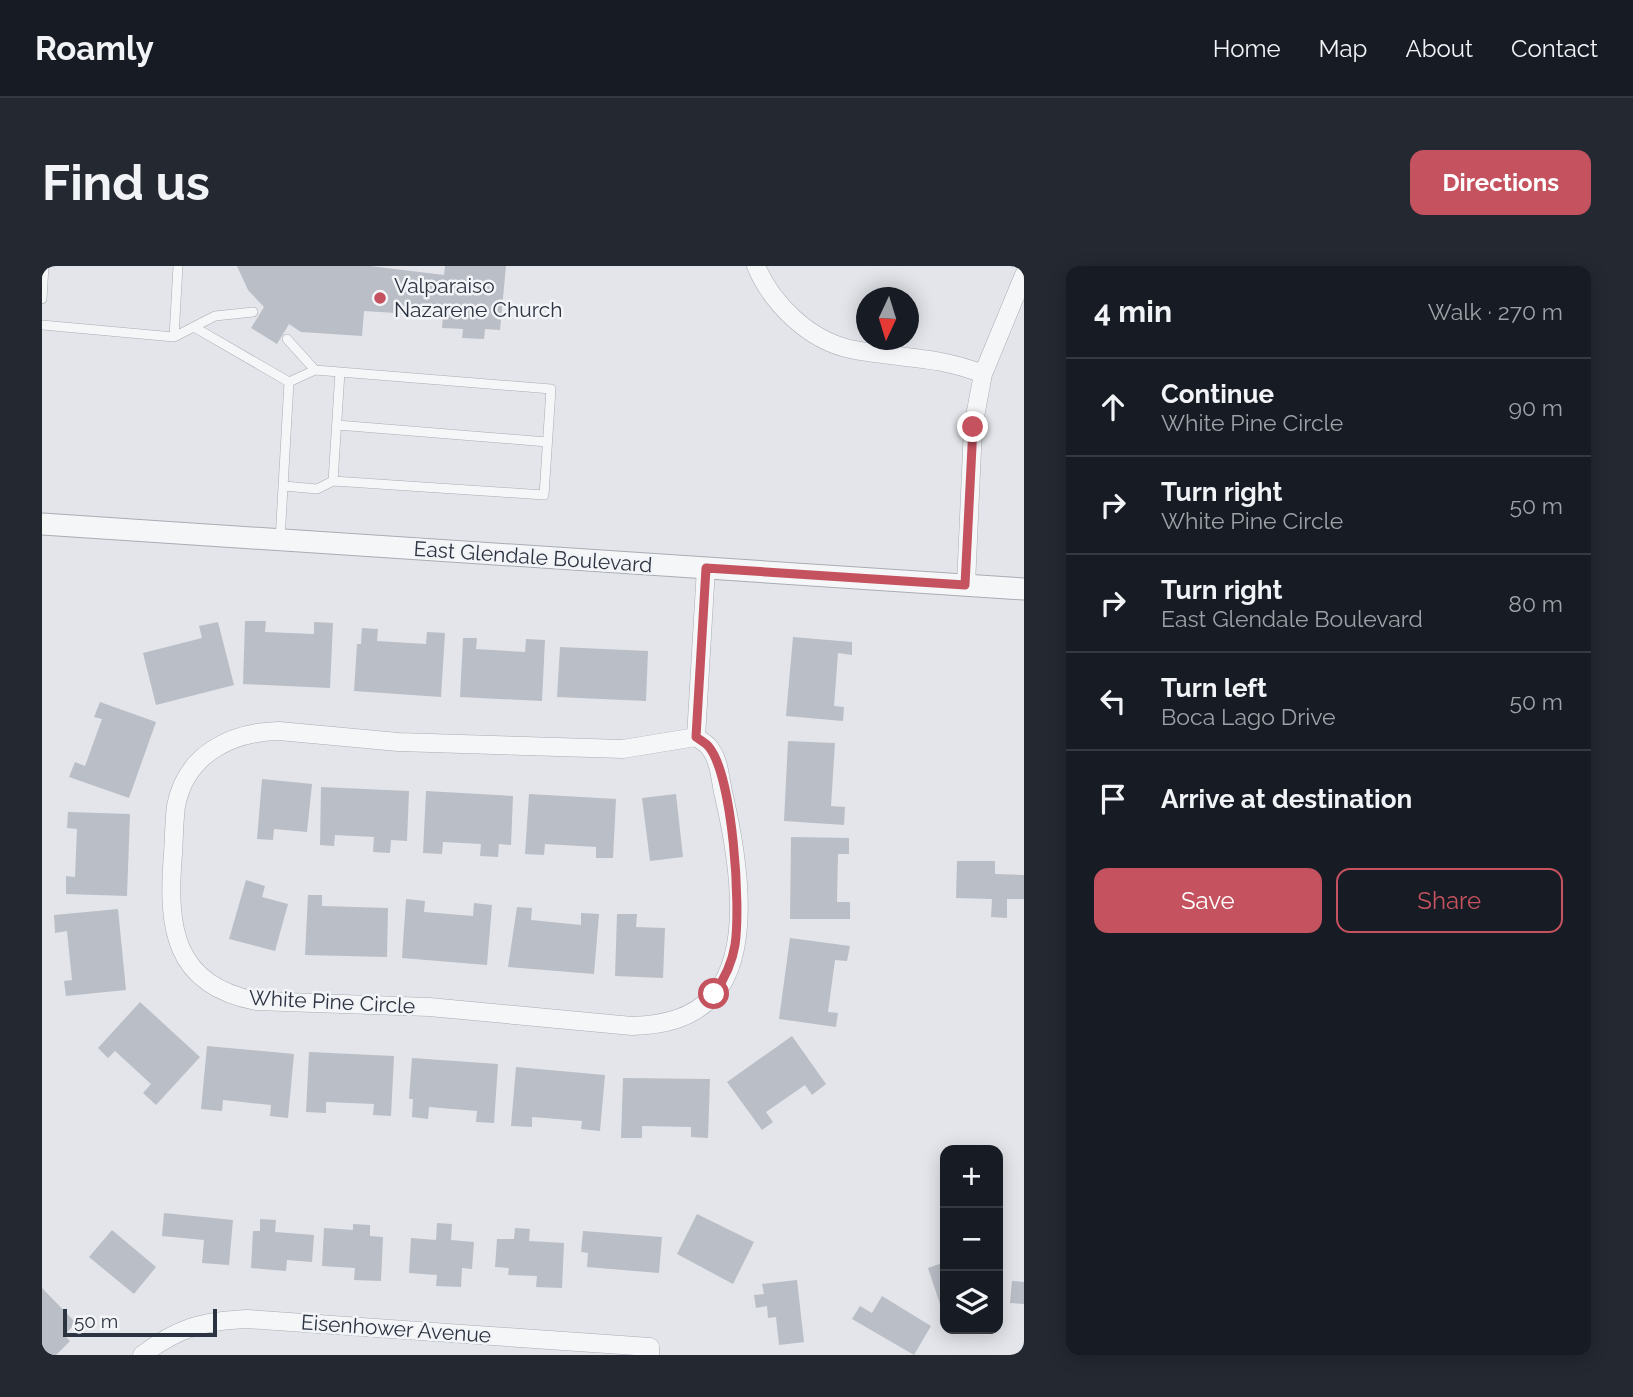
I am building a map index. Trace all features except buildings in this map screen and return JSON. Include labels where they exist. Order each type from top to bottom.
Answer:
[{"type":"street","points":[[756,266],[766,289],[793,318],[819,336],[847,348],[953,362],[983,374]]},
{"type":"street","points":[[965,585],[973,427],[983,374],[1024,275]]},
{"type":"street","name":"East Glendale Boulevard","points":[[42,524],[1024,589]]},
{"type":"street","points":[[696,737],[706,568]]},
{"type":"street","name":"White Pine Circle","points":[[279,731],[398,742],[623,749],[696,737],[708,746],[716,760],[732,830],[738,909],[735,946],[727,975],[714,994],[696,1010],[676,1021],[659,1026],[632,1026],[429,1007],[256,1001],[231,996],[211,985],[193,969],[179,947],[171,923],[170,898],[177,806],[183,784],[199,762],[232,737],[253,732],[279,731]]},
{"type":"street","name":"Eisenhower Avenue","points":[[142,1355],[189,1326],[217,1320],[247,1319],[650,1347],[650,1355]]},
{"type":"lane","points":[[42,299],[44,266]]},
{"type":"lane","points":[[174,337],[178,266]]},
{"type":"lane","points":[[42,325],[174,337],[215,316],[253,312]]},
{"type":"lane","points":[[194,327],[289,382]]},
{"type":"lane","points":[[287,339],[316,370]]},
{"type":"lane","points":[[284,486],[317,489],[333,481],[544,495],[551,389],[316,370],[289,382]]},
{"type":"lane","points":[[333,481],[340,372]]},
{"type":"lane","points":[[280,540],[289,382]]},
{"type":"lane","points":[[337,425],[547,442]]},
{"type":"place","name":"Valparaiso Nazarene Church","points":[[380,298]]},
{"type":"route","points":[[714,994],[727,975],[735,946],[738,909],[732,830],[716,760],[708,746],[696,737],[706,568],[965,585],[973,427]]}]
